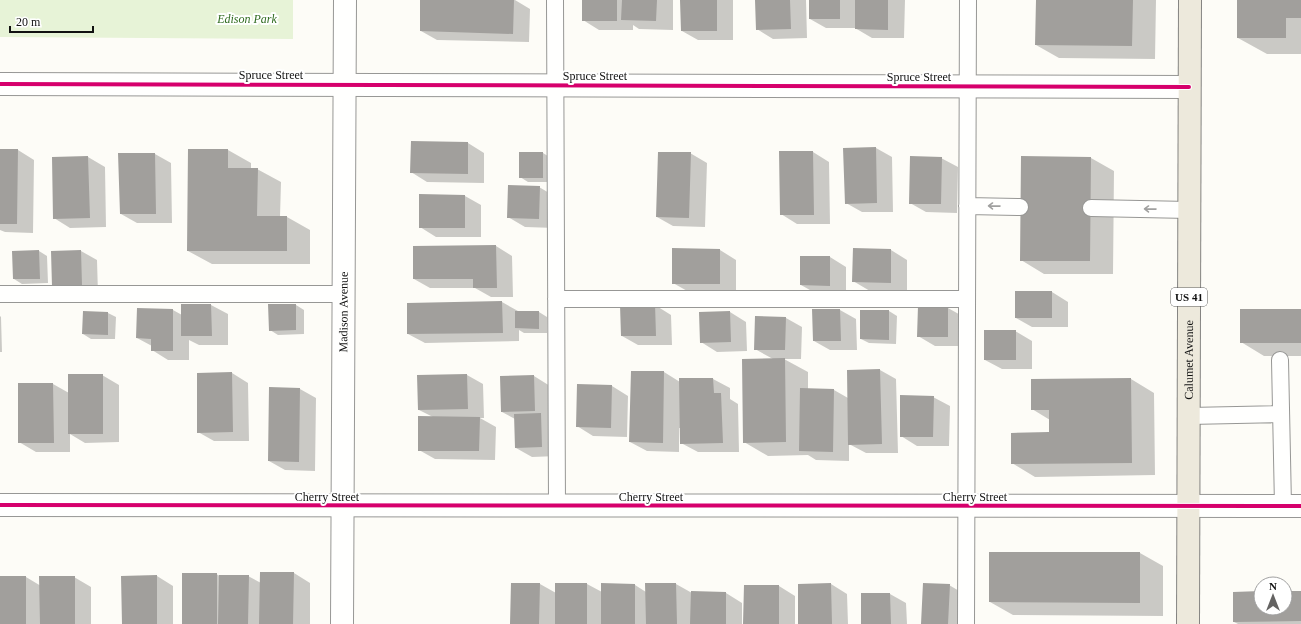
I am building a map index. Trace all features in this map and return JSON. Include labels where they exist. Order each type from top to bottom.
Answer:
[{"type":"main road","name":"Calumet Avenue","points":[[1188,624],[1190,0]]},
{"type":"street","name":"Madison Avenue","points":[[342,624],[345,0]]},
{"type":"street","name":"Spruce Street","points":[[0,84],[1189,87]]},
{"type":"street","name":"Cherry Street","points":[[0,505],[342,507],[1292,506]]},
{"type":"lane","points":[[555,0],[558,507]]},
{"type":"lane","points":[[966,624],[968,0]]},
{"type":"lane","points":[[967,206],[1020,207]]},
{"type":"lane","points":[[1091,208],[1189,210]]},
{"type":"lane","points":[[0,294],[344,294]]},
{"type":"lane","points":[[556,299],[967,299]]},
{"type":"lane","points":[[1280,360],[1281,414],[1292,506]]},
{"type":"lane","points":[[1189,416],[1281,414]]},
{"type":"green space","name":"Edison Park","points":[[0,0],[293,0],[293,39],[0,37]]},
{"type":"building","points":[[420,0],[514,0],[513,34],[420,31]]},
{"type":"building","points":[[582,0],[617,0],[617,21],[582,21]]},
{"type":"building","points":[[622,0],[657,0],[656,21],[621,20]]},
{"type":"building","points":[[680,0],[717,0],[717,31],[681,31]]},
{"type":"building","points":[[755,0],[790,0],[791,29],[756,30]]},
{"type":"building","points":[[809,0],[840,0],[840,19],[809,19]]},
{"type":"building","points":[[855,0],[888,0],[888,30],[855,29]]},
{"type":"building","points":[[1036,0],[1133,0],[1132,46],[1035,45]]},
{"type":"building","points":[[1237,0],[1301,0],[1301,18],[1286,18],[1286,38],[1237,38]]},
{"type":"building","points":[[411,141],[468,142],[468,174],[410,173]]},
{"type":"building","points":[[876,147],[877,203],[845,204],[843,148]]},
{"type":"building","points":[[0,149],[18,149],[17,224],[0,224]]},
{"type":"building","points":[[188,149],[228,149],[228,168],[258,168],[257,216],[287,216],[287,251],[187,251]]},
{"type":"building","points":[[779,151],[813,151],[814,215],[780,215]]},
{"type":"building","points":[[519,152],[543,152],[543,178],[519,178]]},
{"type":"building","points":[[658,152],[691,152],[689,218],[656,217]]},
{"type":"building","points":[[118,153],[155,153],[156,214],[120,214]]},
{"type":"building","points":[[88,156],[90,218],[53,219],[52,157]]},
{"type":"building","points":[[910,156],[942,157],[941,204],[909,204]]},
{"type":"building","points":[[1021,156],[1091,157],[1090,261],[1020,261]]},
{"type":"building","points":[[508,185],[540,186],[539,219],[507,218]]},
{"type":"building","points":[[419,194],[465,195],[465,228],[419,228]]},
{"type":"building","points":[[496,245],[497,288],[473,288],[473,279],[413,279],[413,246]]},
{"type":"building","points":[[672,248],[720,249],[720,284],[672,284]]},
{"type":"building","points":[[853,248],[891,249],[891,283],[852,282]]},
{"type":"building","points":[[39,250],[40,279],[13,279],[12,251]]},
{"type":"building","points":[[81,250],[82,285],[52,286],[51,251]]},
{"type":"building","points":[[800,256],[830,256],[830,286],[800,285]]},
{"type":"building","points":[[1015,291],[1052,291],[1052,318],[1015,318]]},
{"type":"building","points":[[502,301],[503,333],[407,334],[407,303]]},
{"type":"building","points":[[181,304],[211,304],[212,336],[181,336]]},
{"type":"building","points":[[268,304],[296,304],[296,330],[269,331]]},
{"type":"building","points":[[655,304],[656,336],[621,336],[620,305]]},
{"type":"building","points":[[918,306],[948,307],[948,337],[917,337]]},
{"type":"building","points":[[137,308],[173,309],[173,351],[151,351],[151,339],[136,338]]},
{"type":"building","points":[[812,309],[840,309],[841,341],[813,341]]},
{"type":"building","points":[[1240,309],[1301,309],[1301,343],[1240,343]]},
{"type":"building","points":[[860,310],[889,310],[889,340],[860,339]]},
{"type":"building","points":[[83,311],[108,312],[108,335],[82,334]]},
{"type":"building","points":[[515,311],[539,311],[539,329],[515,328]]},
{"type":"building","points":[[730,311],[731,342],[700,343],[699,312]]},
{"type":"building","points":[[755,316],[786,317],[785,350],[754,350]]},
{"type":"building","points":[[984,330],[1016,330],[1016,360],[984,360]]},
{"type":"building","points":[[785,358],[786,442],[743,443],[742,359]]},
{"type":"building","points":[[880,369],[882,444],[848,445],[847,370]]},
{"type":"building","points":[[631,371],[664,371],[663,443],[629,442]]},
{"type":"building","points":[[232,372],[233,432],[197,433],[197,373]]},
{"type":"building","points":[[68,374],[103,374],[103,434],[68,434]]},
{"type":"building","points":[[467,374],[468,409],[418,410],[417,375]]},
{"type":"building","points":[[534,375],[535,411],[501,412],[500,376]]},
{"type":"building","points":[[679,378],[713,378],[714,393],[721,393],[723,443],[680,444]]},
{"type":"building","points":[[1131,378],[1132,463],[1011,464],[1011,433],[1049,432],[1049,410],[1031,410],[1031,379]]},
{"type":"building","points":[[18,383],[53,383],[54,443],[18,443]]},
{"type":"building","points":[[577,384],[612,385],[611,428],[576,427]]},
{"type":"building","points":[[269,387],[300,388],[299,462],[268,461]]},
{"type":"building","points":[[800,388],[834,389],[833,452],[799,451]]},
{"type":"building","points":[[900,395],[934,396],[933,437],[900,437]]},
{"type":"building","points":[[541,413],[542,447],[515,448],[514,414]]},
{"type":"building","points":[[418,416],[480,417],[479,451],[418,451]]},
{"type":"building","points":[[989,552],[1140,552],[1140,603],[989,602]]},
{"type":"building","points":[[260,572],[294,572],[293,624],[259,624]]},
{"type":"building","points":[[182,573],[217,573],[217,624],[182,624]]},
{"type":"building","points":[[157,575],[157,624],[122,624],[121,576]]},
{"type":"building","points":[[219,575],[249,575],[248,624],[218,624]]},
{"type":"building","points":[[0,576],[26,576],[26,624],[0,624]]},
{"type":"building","points":[[39,576],[75,576],[75,624],[40,624]]},
{"type":"building","points":[[511,583],[540,583],[539,624],[510,624]]},
{"type":"building","points":[[555,583],[587,583],[587,624],[555,624]]},
{"type":"building","points":[[601,583],[635,584],[635,624],[601,624]]},
{"type":"building","points":[[645,583],[676,583],[677,624],[646,624]]},
{"type":"building","points":[[831,583],[832,624],[798,624],[798,584]]},
{"type":"building","points":[[923,583],[950,584],[948,624],[921,624]]},
{"type":"building","points":[[744,585],[779,585],[779,624],[743,624]]},
{"type":"building","points":[[691,591],[726,592],[726,624],[690,624]]},
{"type":"building","points":[[1253,591],[1253,616],[1293,616],[1293,591],[1301,591],[1301,621],[1233,622],[1233,592]]},
{"type":"building","points":[[861,593],[890,593],[891,624],[861,624]]},
{"type":"cycle path","points":[[0,84],[1189,87]]},
{"type":"cycle path","points":[[0,505],[1301,506]]}]
